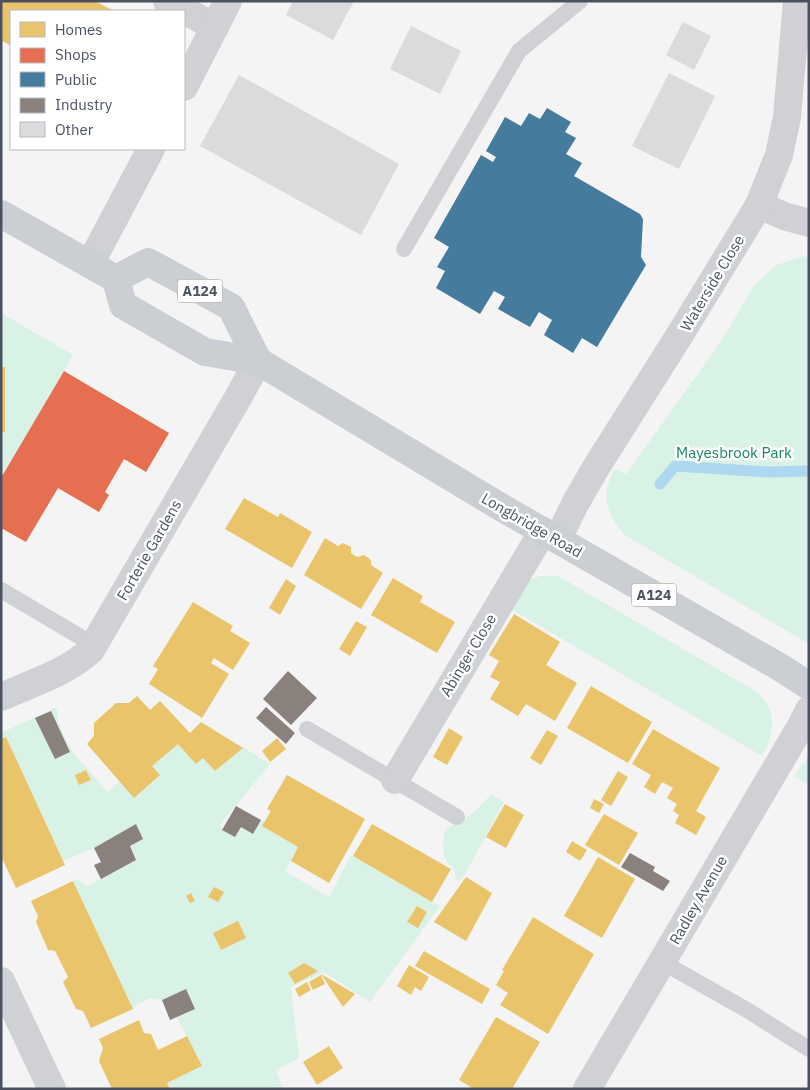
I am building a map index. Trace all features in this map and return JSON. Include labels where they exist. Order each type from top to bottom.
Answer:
[{"type":"main road","points":[[1,214],[116,279]]},
{"type":"main road","name":"A124","points":[[116,279],[148,262],[231,308],[258,361]]},
{"type":"main road","name":"Longbridge Road","points":[[116,279],[123,304],[131,309],[205,352],[258,361],[550,535],[783,669],[809,686]]},
{"type":"street","points":[[167,1],[184,10]]},
{"type":"street","points":[[185,84],[228,1]]},
{"type":"street","name":"Waterside Close","points":[[550,535],[575,504],[759,205],[779,155],[788,117],[797,1]]},
{"type":"street","points":[[185,11],[215,27]]},
{"type":"street","points":[[90,264],[150,150]]},
{"type":"street","points":[[759,205],[784,216],[809,223]]},
{"type":"street","name":"Forterie Gardens","points":[[1,697],[82,659],[94,645],[258,361]]},
{"type":"street","name":"Abinger Close","points":[[395,780],[550,535]]},
{"type":"street","name":"Radley Avenue","points":[[586,1089],[809,710]]},
{"type":"street","points":[[1,981],[52,1089]]},
{"type":"lane","points":[[404,249],[519,50],[580,1]]},
{"type":"lane","points":[[1,590],[94,645]]},
{"type":"lane","points":[[307,729],[457,817]]},
{"type":"lane","points":[[662,962],[747,1010],[809,1049]]},
{"type":"green space","name":"Mayesbrook Park","points":[[805,256],[809,257],[809,644],[625,535],[613,520],[607,504],[610,478],[615,469],[626,474],[722,340],[753,287],[776,265]]},
{"type":"green space","points":[[1,313],[73,355],[1,479]]},
{"type":"green space","points":[[540,576],[558,576],[757,692],[768,707],[772,722],[770,739],[762,756],[507,607],[529,580]]},
{"type":"green space","points":[[57,707],[58,720],[68,743],[108,792],[120,781],[134,798],[160,775],[152,766],[178,744],[196,764],[203,758],[215,771],[243,747],[270,764],[219,826],[235,837],[241,827],[253,834],[261,820],[265,822],[262,826],[298,847],[285,871],[329,897],[351,855],[440,906],[370,1002],[324,972],[291,987],[299,1058],[276,1070],[283,1089],[170,1089],[167,1083],[202,1066],[177,1017],[186,989],[162,1000],[150,998],[133,1009],[73,881],[78,879],[87,886],[136,860],[130,846],[143,839],[136,825],[94,848],[63,861],[6,737],[1,739],[1,733]]},
{"type":"green space","points":[[809,756],[809,785],[794,776]]},
{"type":"green space","points":[[491,794],[504,802],[465,874],[459,881],[456,879],[453,869],[444,855],[445,830],[479,808]]},
{"type":"building: Homes","points":[[1,1],[95,1],[112,10],[10,10],[10,45],[1,40]]},
{"type":"building: Homes","points":[[1,367],[5,367],[5,432],[1,432]]},
{"type":"building: Homes","points":[[244,498],[278,517],[280,513],[312,532],[292,568],[225,529]]},
{"type":"building: Homes","points":[[325,538],[338,546],[343,543],[351,547],[351,553],[357,557],[364,555],[371,560],[371,565],[383,573],[361,609],[304,575]]},
{"type":"building: Homes","points":[[393,578],[423,596],[420,602],[455,622],[437,653],[371,615]]},
{"type":"building: Homes","points":[[286,579],[296,586],[280,615],[269,608]]},
{"type":"building: Homes","points":[[193,602],[233,626],[230,631],[250,643],[233,670],[214,658],[211,663],[229,674],[202,718],[149,684],[158,669],[153,666]]},
{"type":"building: Homes","points":[[514,614],[560,642],[546,665],[577,683],[555,721],[526,704],[518,716],[490,699],[500,682],[490,677],[499,661],[489,655]]},
{"type":"building: Homes","points":[[356,621],[367,627],[350,656],[339,649]]},
{"type":"building: Homes","points":[[591,686],[652,722],[628,763],[567,728]]},
{"type":"building: Homes","points":[[137,696],[150,710],[160,701],[190,733],[201,722],[243,748],[215,771],[203,758],[196,764],[178,744],[152,766],[160,775],[134,798],[87,744],[94,736],[94,723],[116,703],[129,703]]},
{"type":"building: Homes","points":[[449,728],[463,737],[447,765],[433,757]]},
{"type":"building: Homes","points":[[653,729],[720,768],[696,811],[706,817],[696,835],[675,823],[679,815],[673,811],[677,804],[667,798],[673,788],[662,782],[655,794],[644,787],[651,775],[632,764]]},
{"type":"building: Homes","points":[[547,730],[558,736],[541,765],[530,758]]},
{"type":"building: Homes","points":[[6,737],[65,865],[16,888],[1,856],[1,739]]},
{"type":"building: Homes","points":[[277,738],[286,749],[270,762],[262,751]]},
{"type":"building: Homes","points":[[86,770],[91,780],[79,785],[75,775]]},
{"type":"building: Homes","points":[[618,771],[628,777],[611,806],[601,800]]},
{"type":"building: Homes","points":[[287,775],[365,819],[329,883],[291,861],[298,847],[262,826],[271,811],[267,809]]},
{"type":"building: Homes","points":[[594,799],[604,804],[599,813],[590,808]]},
{"type":"building: Homes","points":[[505,804],[524,815],[506,848],[486,837]]},
{"type":"building: Homes","points":[[604,814],[638,833],[619,865],[585,845]]},
{"type":"building: Homes","points":[[372,824],[451,869],[432,902],[353,856]]},
{"type":"building: Homes","points":[[572,841],[587,850],[580,861],[566,852]]},
{"type":"building: Homes","points":[[598,857],[635,879],[602,938],[564,916]]},
{"type":"building: Homes","points":[[466,877],[492,893],[466,941],[434,922]]},
{"type":"building: Homes","points":[[73,881],[133,1009],[91,1028],[83,1011],[76,1009],[63,982],[68,977],[55,951],[48,950],[36,922],[38,916],[31,901]]},
{"type":"building: Homes","points":[[214,887],[224,892],[218,902],[208,897]]},
{"type":"building: Homes","points":[[191,893],[195,901],[190,903],[186,896]]},
{"type":"building: Homes","points":[[417,906],[427,912],[418,928],[407,922]]},
{"type":"building: Homes","points":[[533,917],[594,954],[548,1034],[500,1005],[508,993],[496,985],[504,971],[502,970]]},
{"type":"building: Homes","points":[[238,921],[246,938],[221,950],[213,933]]},
{"type":"building: Homes","points":[[424,951],[490,989],[482,1004],[415,966]]},
{"type":"building: Homes","points":[[304,963],[318,971],[295,984],[288,973]]},
{"type":"building: Homes","points":[[409,965],[429,977],[421,991],[415,987],[411,995],[397,986]]},
{"type":"building: Homes","points":[[321,974],[355,994],[343,1007]]},
{"type":"building: Homes","points":[[321,975],[325,984],[313,990],[309,982]]},
{"type":"building: Homes","points":[[307,982],[311,990],[299,997],[295,989]]},
{"type":"building: Homes","points":[[496,1017],[540,1042],[512,1089],[474,1089],[459,1080]]},
{"type":"building: Homes","points":[[139,1020],[144,1033],[151,1034],[158,1050],[187,1036],[202,1066],[167,1083],[170,1089],[112,1089],[99,1061],[103,1048],[99,1039]]},
{"type":"building: Homes","points":[[329,1046],[343,1068],[317,1085],[303,1062]]},
{"type":"building: Shops","points":[[64,371],[169,433],[146,472],[124,459],[105,492],[109,495],[99,512],[58,488],[26,542],[1,528],[1,478]]},
{"type":"building: Public","points":[[547,108],[571,122],[565,132],[576,138],[566,154],[582,163],[574,176],[640,214],[643,219],[641,257],[646,265],[597,347],[582,338],[573,353],[544,335],[552,320],[539,312],[530,327],[498,309],[505,297],[494,291],[480,314],[436,288],[445,271],[437,267],[449,247],[434,238],[481,155],[493,162],[496,157],[486,151],[505,117],[521,126],[529,113],[540,119]]},
{"type":"building: Industry","points":[[288,671],[317,698],[291,725],[263,699]]},
{"type":"building: Industry","points":[[266,707],[295,733],[286,744],[256,718]]},
{"type":"building: Industry","points":[[51,711],[70,752],[55,759],[35,718]]},
{"type":"building: Industry","points":[[236,806],[261,820],[253,834],[241,827],[235,837],[222,830]]},
{"type":"building: Industry","points":[[136,824],[143,839],[130,846],[136,860],[101,879],[94,865],[101,862],[94,848]]},
{"type":"building: Industry","points":[[630,853],[655,867],[653,871],[670,881],[663,891],[621,867]]},
{"type":"building: Industry","points":[[186,989],[195,1009],[170,1020],[162,1000]]},
{"type":"building: Other","points":[[293,1],[354,1],[333,40],[286,15]]},
{"type":"building: Other","points":[[683,22],[711,36],[694,70],[666,55]]},
{"type":"building: Other","points":[[411,26],[461,51],[440,94],[390,69]]},
{"type":"building: Other","points":[[669,73],[715,96],[679,169],[632,146]]},
{"type":"building: Other","points":[[239,75],[399,164],[361,235],[200,146]]},
{"type":"waterway","points":[[660,484],[675,466],[769,472],[809,471]]}]
